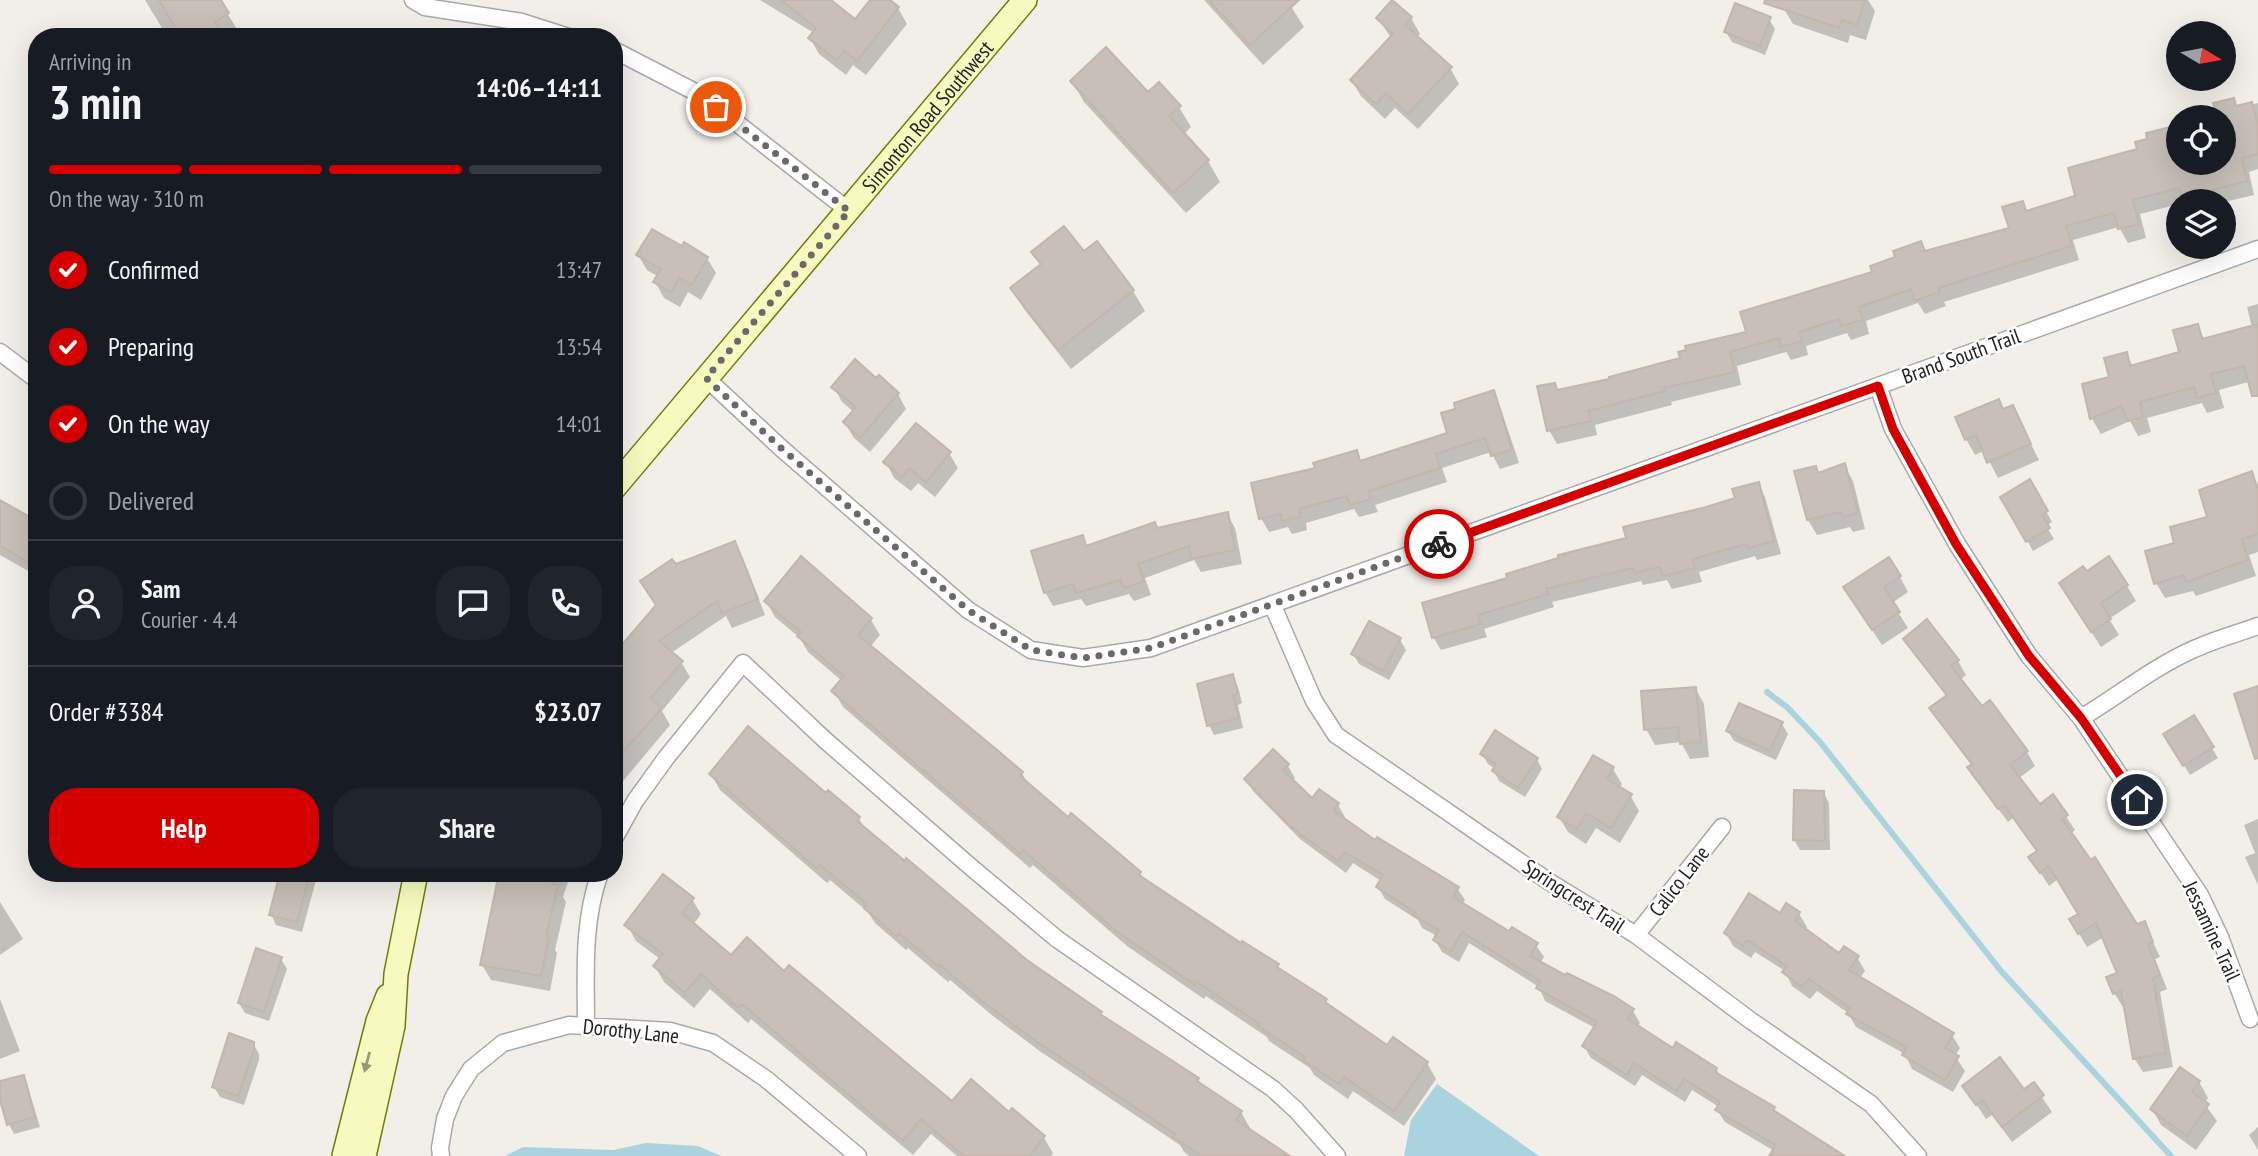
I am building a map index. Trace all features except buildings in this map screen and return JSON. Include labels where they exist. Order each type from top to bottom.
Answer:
[{"type":"street","points":[[413,0],[425,7],[522,22],[541,28]]},
{"type":"street","name":"Simonton Road Southwest","points":[[623,477],[1025,0]]},
{"type":"street","points":[[623,55],[701,95],[849,211]]},
{"type":"street","name":"Brand South Trail","points":[[706,378],[781,448],[968,610],[1031,650],[1083,658],[1151,648],[2258,249]]},
{"type":"street","points":[[0,352],[28,373]]},
{"type":"street","name":"Jessamine Trail","points":[[1878,386],[1893,429],[1956,544],[2029,656],[2081,718],[2200,895],[2220,936],[2250,1019]]},
{"type":"street","name":"Springcrest Trail","points":[[1272,604],[1314,701],[1336,734],[1548,881],[1636,935],[1750,1020],[1871,1104],[1918,1156]]},
{"type":"street","points":[[2081,718],[2193,649],[2258,626]]},
{"type":"street","points":[[623,823],[666,758],[743,663],[825,740],[1057,939],[1273,1089],[1296,1110],[1337,1156]]},
{"type":"street","name":"Calico Lane","points":[[1636,935],[1722,827]]},
{"type":"street","points":[[364,1156],[393,1026],[396,974],[414,882]]},
{"type":"street","points":[[586,1026],[586,945],[590,909],[598,882]]},
{"type":"street","points":[[344,1156],[378,1021],[396,974]]},
{"type":"street","name":"Dorothy Lane","points":[[442,1156],[440,1147],[445,1119],[454,1096],[471,1069],[503,1042],[569,1024],[670,1031],[713,1043],[765,1079],[858,1156]]},
{"type":"water","points":[[1437,1084],[1539,1156],[1404,1156],[1411,1120]]},
{"type":"water","points":[[646,1143],[698,1146],[721,1156],[505,1156],[523,1147],[613,1150]]},
{"type":"waterway","points":[[1767,692],[1788,708],[1820,742],[2001,971],[2171,1156]]},
{"type":"way so far","points":[[716,107],[849,211],[706,378],[781,448],[968,610],[1031,650],[1083,658],[1151,648],[1439,544]]},
{"type":"route","points":[[1439,544],[1878,386],[1893,429],[1956,544],[2029,656],[2081,718],[2137,800]]}]
